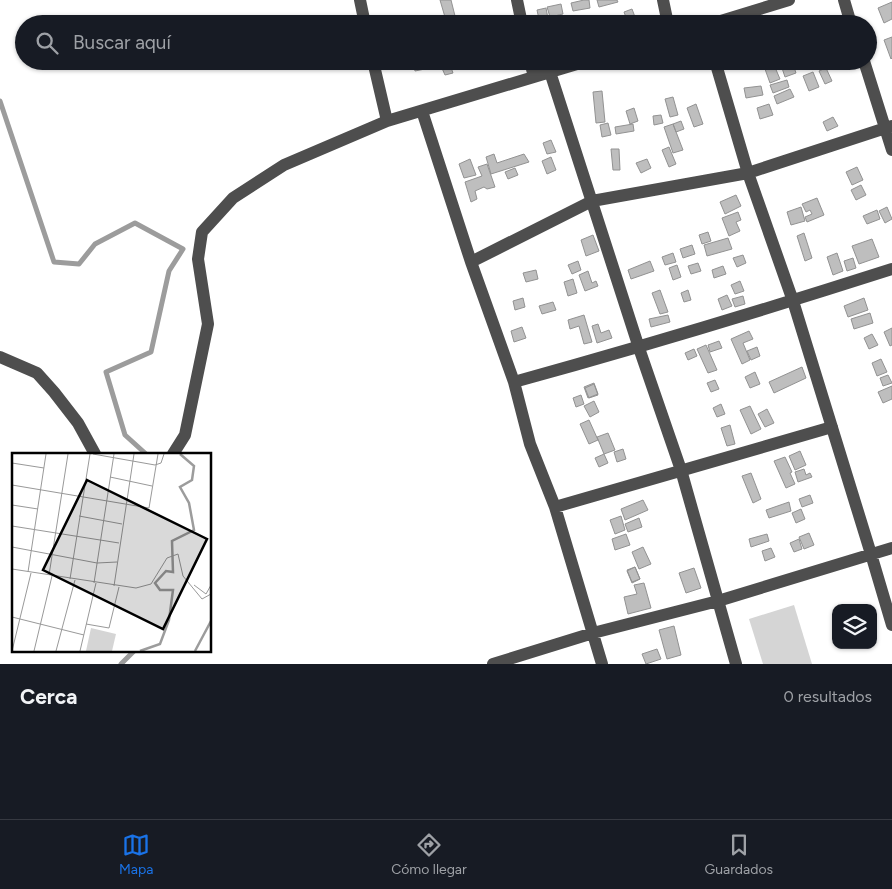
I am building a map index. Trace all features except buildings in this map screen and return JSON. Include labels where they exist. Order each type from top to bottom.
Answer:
[{"type":"street","points":[[360,0],[363,15]]},
{"type":"street","points":[[517,0],[520,15]]},
{"type":"street","points":[[663,0],[666,15]]},
{"type":"street","points":[[740,15],[789,0]]},
{"type":"street","points":[[844,0],[849,15]]},
{"type":"street","points":[[376,70],[387,121]]},
{"type":"street","points":[[532,70],[534,77]]},
{"type":"street","points":[[173,453],[185,435],[208,324],[198,259],[202,232],[233,198],[284,165],[387,121],[557,70]]},
{"type":"street","points":[[718,70],[748,173],[793,301],[892,625]]},
{"type":"street","points":[[867,70],[888,127],[892,150]]},
{"type":"street","points":[[550,72],[681,470],[736,664]]},
{"type":"street","points":[[422,111],[470,262],[514,382],[530,444],[555,508],[602,664]]},
{"type":"street","points":[[470,262],[592,202],[748,173],[888,127]]},
{"type":"street","points":[[514,382],[793,301],[892,269]]},
{"type":"street","points":[[0,357],[37,373],[78,422],[94,453]]},
{"type":"street","points":[[555,508],[832,426]]},
{"type":"street","points":[[493,664],[593,633],[718,601],[892,548]]},
{"type":"shaded area","points":[[794,605],[812,664],[763,664],[749,619]]},
{"type":"waterway","points":[[0,101],[54,262],[79,264],[95,244],[135,223],[183,249],[169,271],[151,352],[106,372],[125,435],[145,453]]},
{"type":"waterway","points":[[121,664],[133,652]]}]
